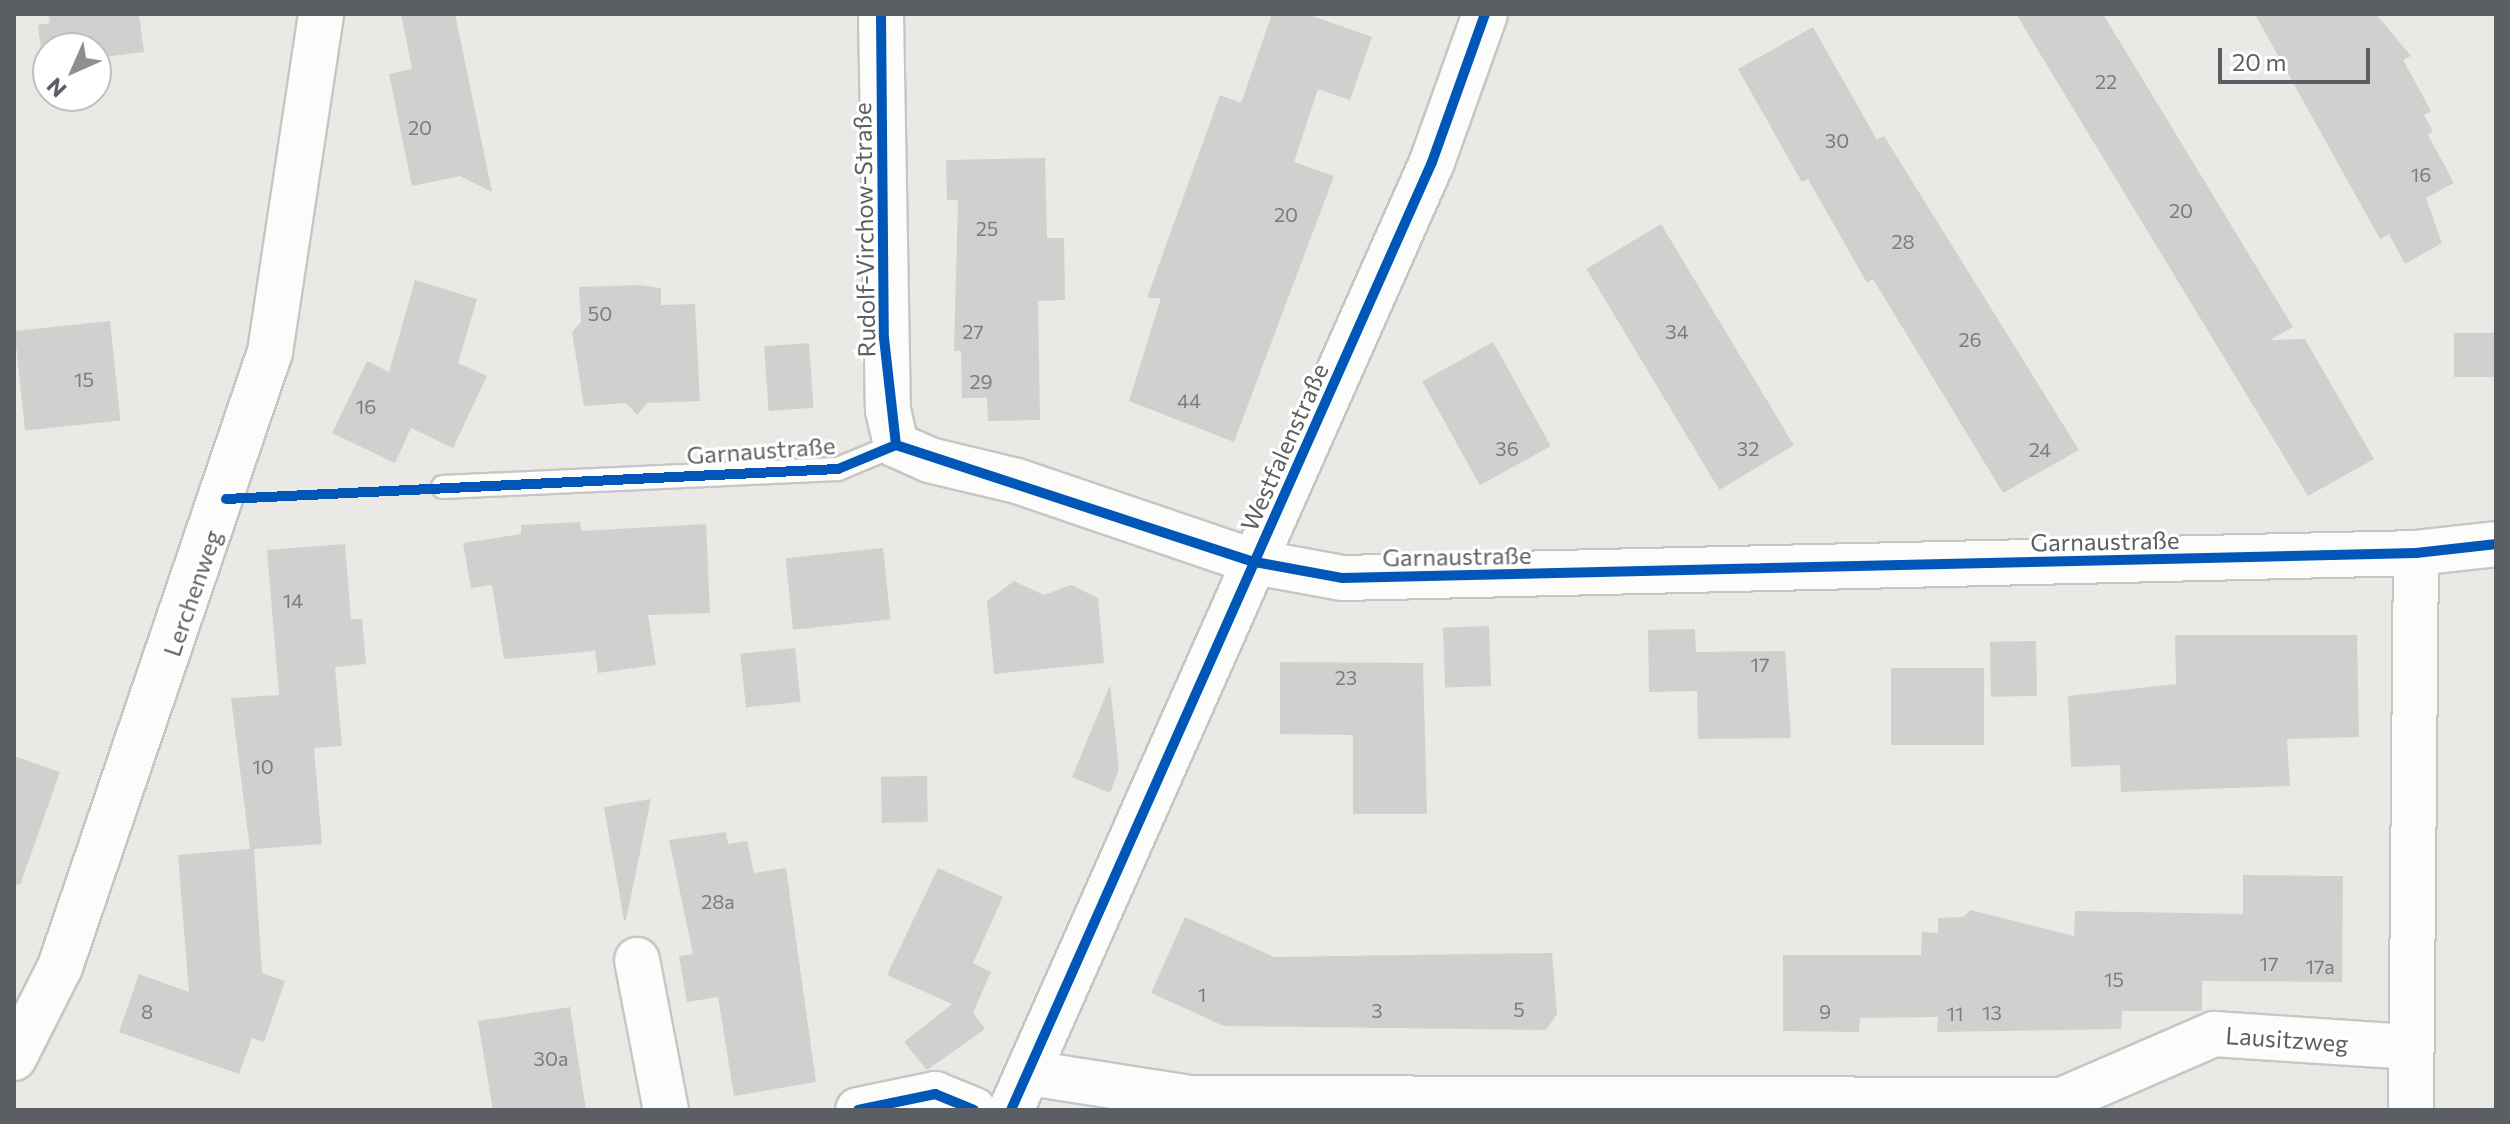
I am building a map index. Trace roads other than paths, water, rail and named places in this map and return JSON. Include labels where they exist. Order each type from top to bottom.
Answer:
[{"type":"street","name":"Lerchenweg","points":[[14,1058],[60,967],[270,352],[321,14]]},
{"type":"street","name":"Rudolf-Virchow-Straße","points":[[881,14],[884,338],[896,445]]},
{"type":"street","name":"Westfalenstraße","points":[[1021,1092],[1432,162],[1485,14]]},
{"type":"street","name":"Garnaustraße","points":[[896,445],[1255,562],[1342,578],[2416,553],[2496,544]]},
{"type":"street","points":[[2411,1110],[2408,1047],[2416,553]]},
{"type":"street","points":[[637,960],[666,1110]]},
{"type":"street","name":"Lausitzweg","points":[[1021,1092],[1190,1098],[2062,1100],[2214,1034],[2408,1047]]},
{"type":"street","points":[[858,1110],[935,1094],[974,1110]]},
{"type":"lane","name":"Garnaustraße","points":[[443,487],[838,469],[896,445]]}]
